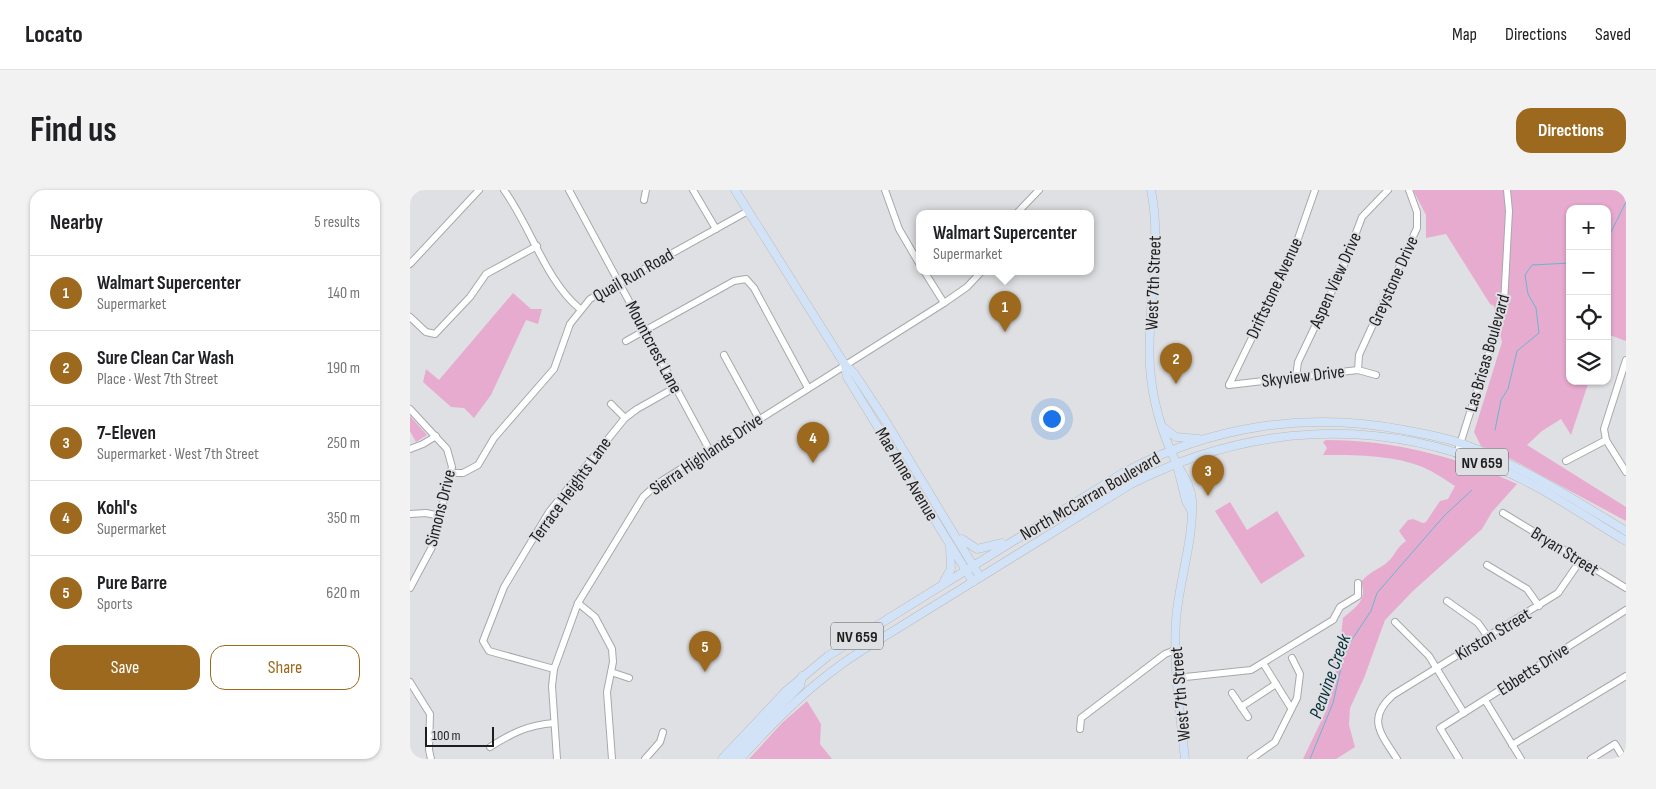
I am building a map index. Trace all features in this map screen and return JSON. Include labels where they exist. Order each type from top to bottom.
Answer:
[{"type":"main road","name":"Mae Anne Avenue","points":[[735,190],[845,365],[854,373],[885,420],[951,526],[974,564],[976,579]]},
{"type":"main road","name":"West 7th Street","points":[[1150,190],[1156,232],[1150,367],[1161,422],[1176,463],[1187,481],[1192,499],[1189,539],[1178,601],[1175,650],[1176,678],[1186,759]]},
{"type":"main road","name":"Mae Anne Avenue","points":[[845,365],[847,377],[966,570],[976,579]]},
{"type":"main road","name":"North McCarran Boulevard","points":[[722,759],[765,712],[802,676],[842,646],[1123,473],[1171,450],[1204,439],[1259,426],[1326,421],[1391,428],[1461,443],[1524,470],[1626,531]]},
{"type":"main road","points":[[1161,422],[1166,430],[1176,437],[1204,439]]},
{"type":"main road","name":"North McCarran Boulevard","points":[[740,759],[785,710],[826,674],[976,579],[1116,493],[1176,463],[1238,444],[1278,436],[1321,433],[1393,438],[1457,454],[1520,478],[1626,541]]},
{"type":"main road","points":[[951,526],[966,543],[977,549],[1013,540]]},
{"type":"main road","points":[[932,590],[942,584],[951,569],[952,557],[947,539]]},
{"type":"main road","points":[[732,759],[770,716],[798,689],[802,676]]},
{"type":"street","points":[[410,264],[479,190]]},
{"type":"street","points":[[504,190],[564,294],[580,309]]},
{"type":"street","name":"Mountcrest Lane","points":[[569,190],[710,450]]},
{"type":"street","points":[[644,200],[646,190]]},
{"type":"street","points":[[694,190],[716,229]]},
{"type":"street","points":[[885,190],[899,229],[916,258]]},
{"type":"street","points":[[1020,210],[1039,190]]},
{"type":"street","name":"Driftstone Avenue","points":[[1229,385],[1293,253],[1316,190]]},
{"type":"street","name":"Aspen View Drive","points":[[1296,377],[1298,362],[1342,270],[1362,217],[1388,190]]},
{"type":"street","name":"Las Brisas Boulevard","points":[[1457,454],[1504,304],[1508,230],[1507,190]]},
{"type":"street","name":"Greystone Drive","points":[[1358,370],[1359,355],[1417,228],[1418,212],[1410,191]]},
{"type":"street","name":"Quail Run Road","points":[[451,473],[463,473],[478,465],[494,438],[554,369],[570,324],[580,309],[598,293],[748,211]]},
{"type":"street","points":[[410,317],[426,332],[435,334],[470,297],[486,274],[537,246]]},
{"type":"street","points":[[926,275],[944,303]]},
{"type":"street","name":"Sierra Highlands Drive","points":[[557,759],[552,686],[554,669],[578,603],[643,497],[657,484],[944,303],[967,287],[978,275]]},
{"type":"street","points":[[626,341],[734,281],[746,279],[754,288],[808,388]]},
{"type":"street","points":[[724,355],[759,419]]},
{"type":"street","points":[[1626,360],[1605,423],[1606,440],[1626,472]]},
{"type":"street","name":"Skyview Drive","points":[[1229,385],[1358,370],[1376,375]]},
{"type":"street","name":"Terrace Heights Lane","points":[[554,669],[488,651],[484,646],[483,641],[504,586],[549,512],[625,418],[676,387]]},
{"type":"street","points":[[611,404],[625,418]]},
{"type":"street","name":"Simons Drive","points":[[410,408],[436,436],[450,455],[451,473],[432,547],[410,588]]},
{"type":"street","points":[[410,449],[424,444],[436,436]]},
{"type":"street","points":[[1566,461],[1606,440]]},
{"type":"street","name":"Bryan Street","points":[[1503,513],[1626,588]]},
{"type":"street","points":[[410,514],[440,516]]},
{"type":"street","name":"Kirston Street","points":[[1397,759],[1381,733],[1378,722],[1382,706],[1393,695],[1539,606],[1563,589],[1580,561]]},
{"type":"street","points":[[1487,565],[1527,590],[1539,606]]},
{"type":"street","points":[[1176,678],[1251,670],[1333,620],[1340,607],[1358,596],[1358,583]]},
{"type":"street","points":[[1446,601],[1478,623],[1488,637]]},
{"type":"street","points":[[578,603],[592,614],[610,642],[613,656],[607,692],[612,759]]},
{"type":"street","name":"Ebbetts Drive","points":[[1459,759],[1440,728],[1626,610]]},
{"type":"street","points":[[1395,622],[1429,656],[1464,712]]},
{"type":"street","points":[[1080,729],[1081,718],[1165,654],[1175,650]]},
{"type":"street","points":[[1252,759],[1275,742],[1297,698],[1300,681],[1292,658]]},
{"type":"street","points":[[1263,663],[1292,708]]},
{"type":"street","points":[[611,672],[629,678]]},
{"type":"street","points":[[1512,745],[1626,676]]},
{"type":"street","points":[[410,682],[430,714],[429,750],[431,759]]},
{"type":"street","points":[[1241,707],[1276,684]]},
{"type":"street","points":[[1232,693],[1248,717]]},
{"type":"street","points":[[1485,700],[1521,759]]},
{"type":"street","points":[[490,747],[520,729],[536,724],[554,723]]},
{"type":"street","points":[[645,759],[660,742],[663,732]]},
{"type":"street","points":[[1591,759],[1615,744],[1624,759]]},
{"type":"shaded area","points":[[1413,190],[1626,190],[1626,341],[1611,335],[1611,205],[1566,205],[1566,385],[1588,385],[1571,435],[1561,419],[1542,431],[1527,445],[1626,507],[1626,521],[1511,459],[1481,446],[1474,432],[1502,342],[1494,306],[1490,304],[1446,234],[1426,238],[1426,215]]},
{"type":"shaded area","points":[[513,293],[531,309],[542,309],[538,324],[526,320],[491,395],[474,418],[464,408],[451,407],[423,382],[426,369],[439,380]]},
{"type":"shaded area","points":[[410,416],[427,435],[416,442],[410,431]]},
{"type":"shaded area","points":[[1326,440],[1376,443],[1425,452],[1495,474],[1517,484],[1492,512],[1482,529],[1413,591],[1385,620],[1364,678],[1350,708],[1349,725],[1355,747],[1336,759],[1303,759],[1327,709],[1336,672],[1331,657],[1340,644],[1343,618],[1360,603],[1362,598],[1363,588],[1361,582],[1390,560],[1406,541],[1399,531],[1408,520],[1413,519],[1423,523],[1426,522],[1440,501],[1448,499],[1455,486],[1427,469],[1395,459],[1371,456],[1323,455],[1327,448],[1323,442]]},
{"type":"shaded area","points":[[1230,502],[1247,530],[1277,511],[1305,556],[1261,584],[1215,511]]},
{"type":"shaded area","points":[[807,701],[821,724],[820,744],[832,759],[749,759],[782,723]]},
{"type":"waterway","name":"Peavine Creek","points":[[1611,232],[1626,202]]},
{"type":"waterway","name":"Peavine Creek","points":[[1495,430],[1501,400],[1508,389],[1517,351],[1539,333],[1536,308],[1528,294],[1525,275],[1532,265],[1566,263]]},
{"type":"waterway","name":"Peavine Creek","points":[[1310,759],[1333,703],[1343,659],[1349,644],[1371,611],[1377,593],[1444,516],[1472,490]]},
{"type":"place","name":"Walmart Supercenter","points":[[1005,332]]},
{"type":"place","name":"Sure Clean Car Wash","points":[[1176,384]]},
{"type":"place","name":"Kohl's","points":[[813,463]]},
{"type":"place","name":"7-Eleven","points":[[1208,496]]},
{"type":"place","name":"Pure Barre","points":[[705,672]]}]
